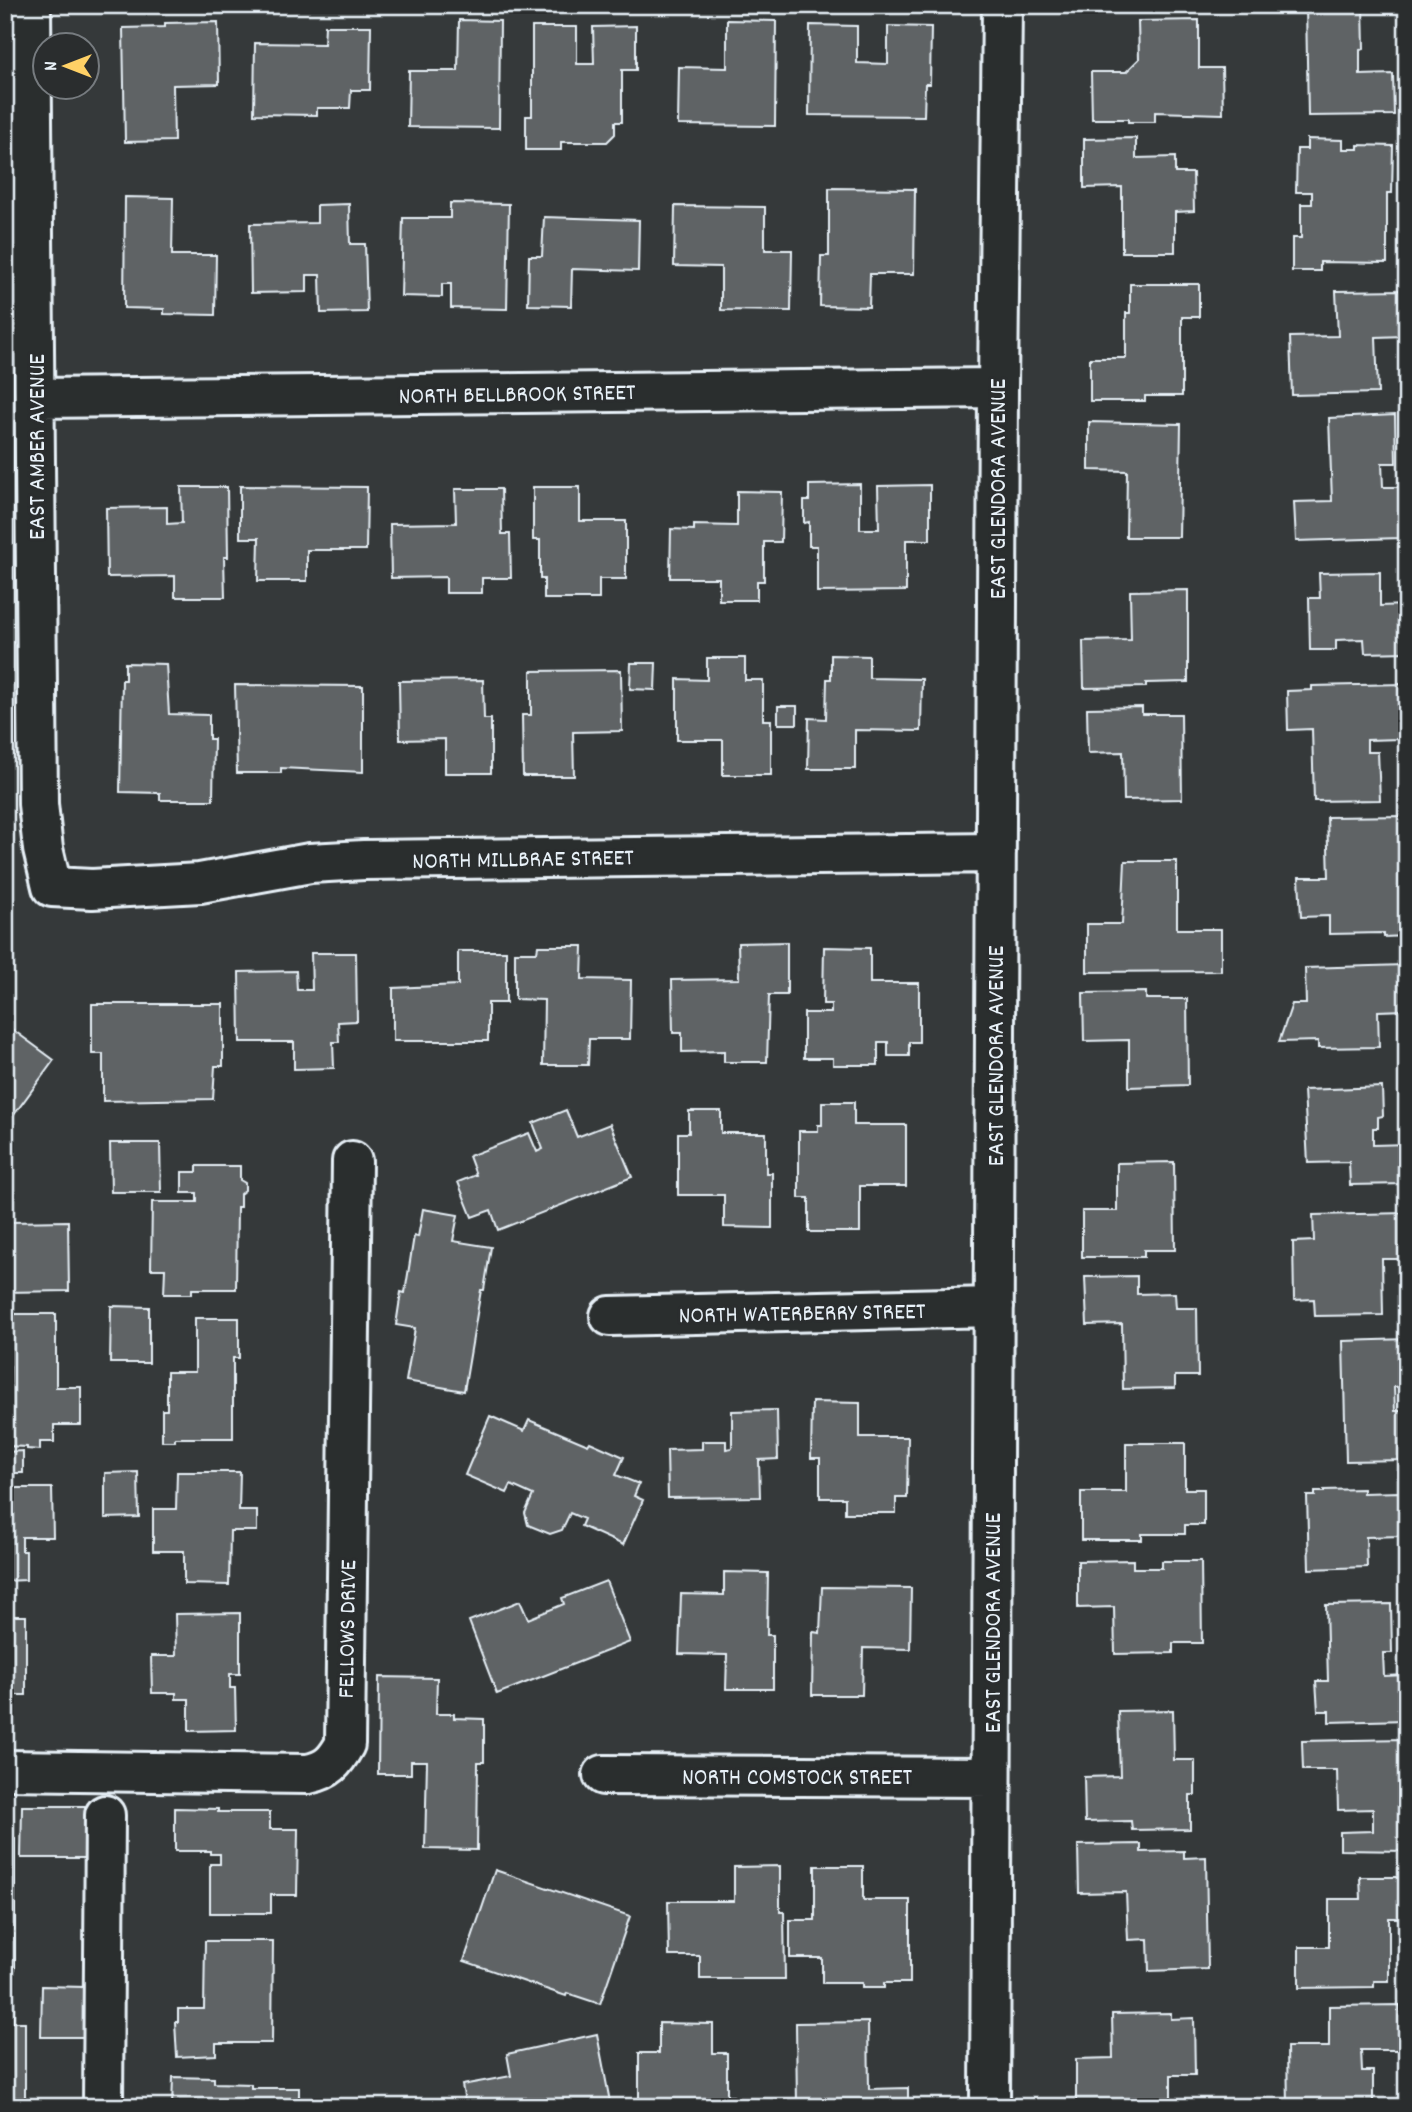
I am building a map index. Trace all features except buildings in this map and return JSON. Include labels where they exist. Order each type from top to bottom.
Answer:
[{"type":"street","name":"EAST AMBER AVENUE","points":[[31,5],[38,804],[43,849],[52,887]]},
{"type":"street","name":"EAST GLENDORA AVENUE","points":[[990,2107],[1002,5]]},
{"type":"street","name":"NORTH BELLBROOK STREET","points":[[36,398],[998,388]]},
{"type":"street","name":"NORTH MILLBRAE STREET","points":[[52,887],[106,888],[200,883],[310,863],[364,860],[996,853]]},
{"type":"street","name":"FELLOWS DRIVE","points":[[5,1770],[308,1774],[330,1767],[345,1744],[352,1161]]},
{"type":"street","name":"NORTH WATERBERRY STREET","points":[[610,1317],[994,1307]]},
{"type":"street","name":"NORTH COMSTOCK STREET","points":[[603,1775],[991,1777]]},
{"type":"street","points":[[103,2107],[105,1815]]}]
